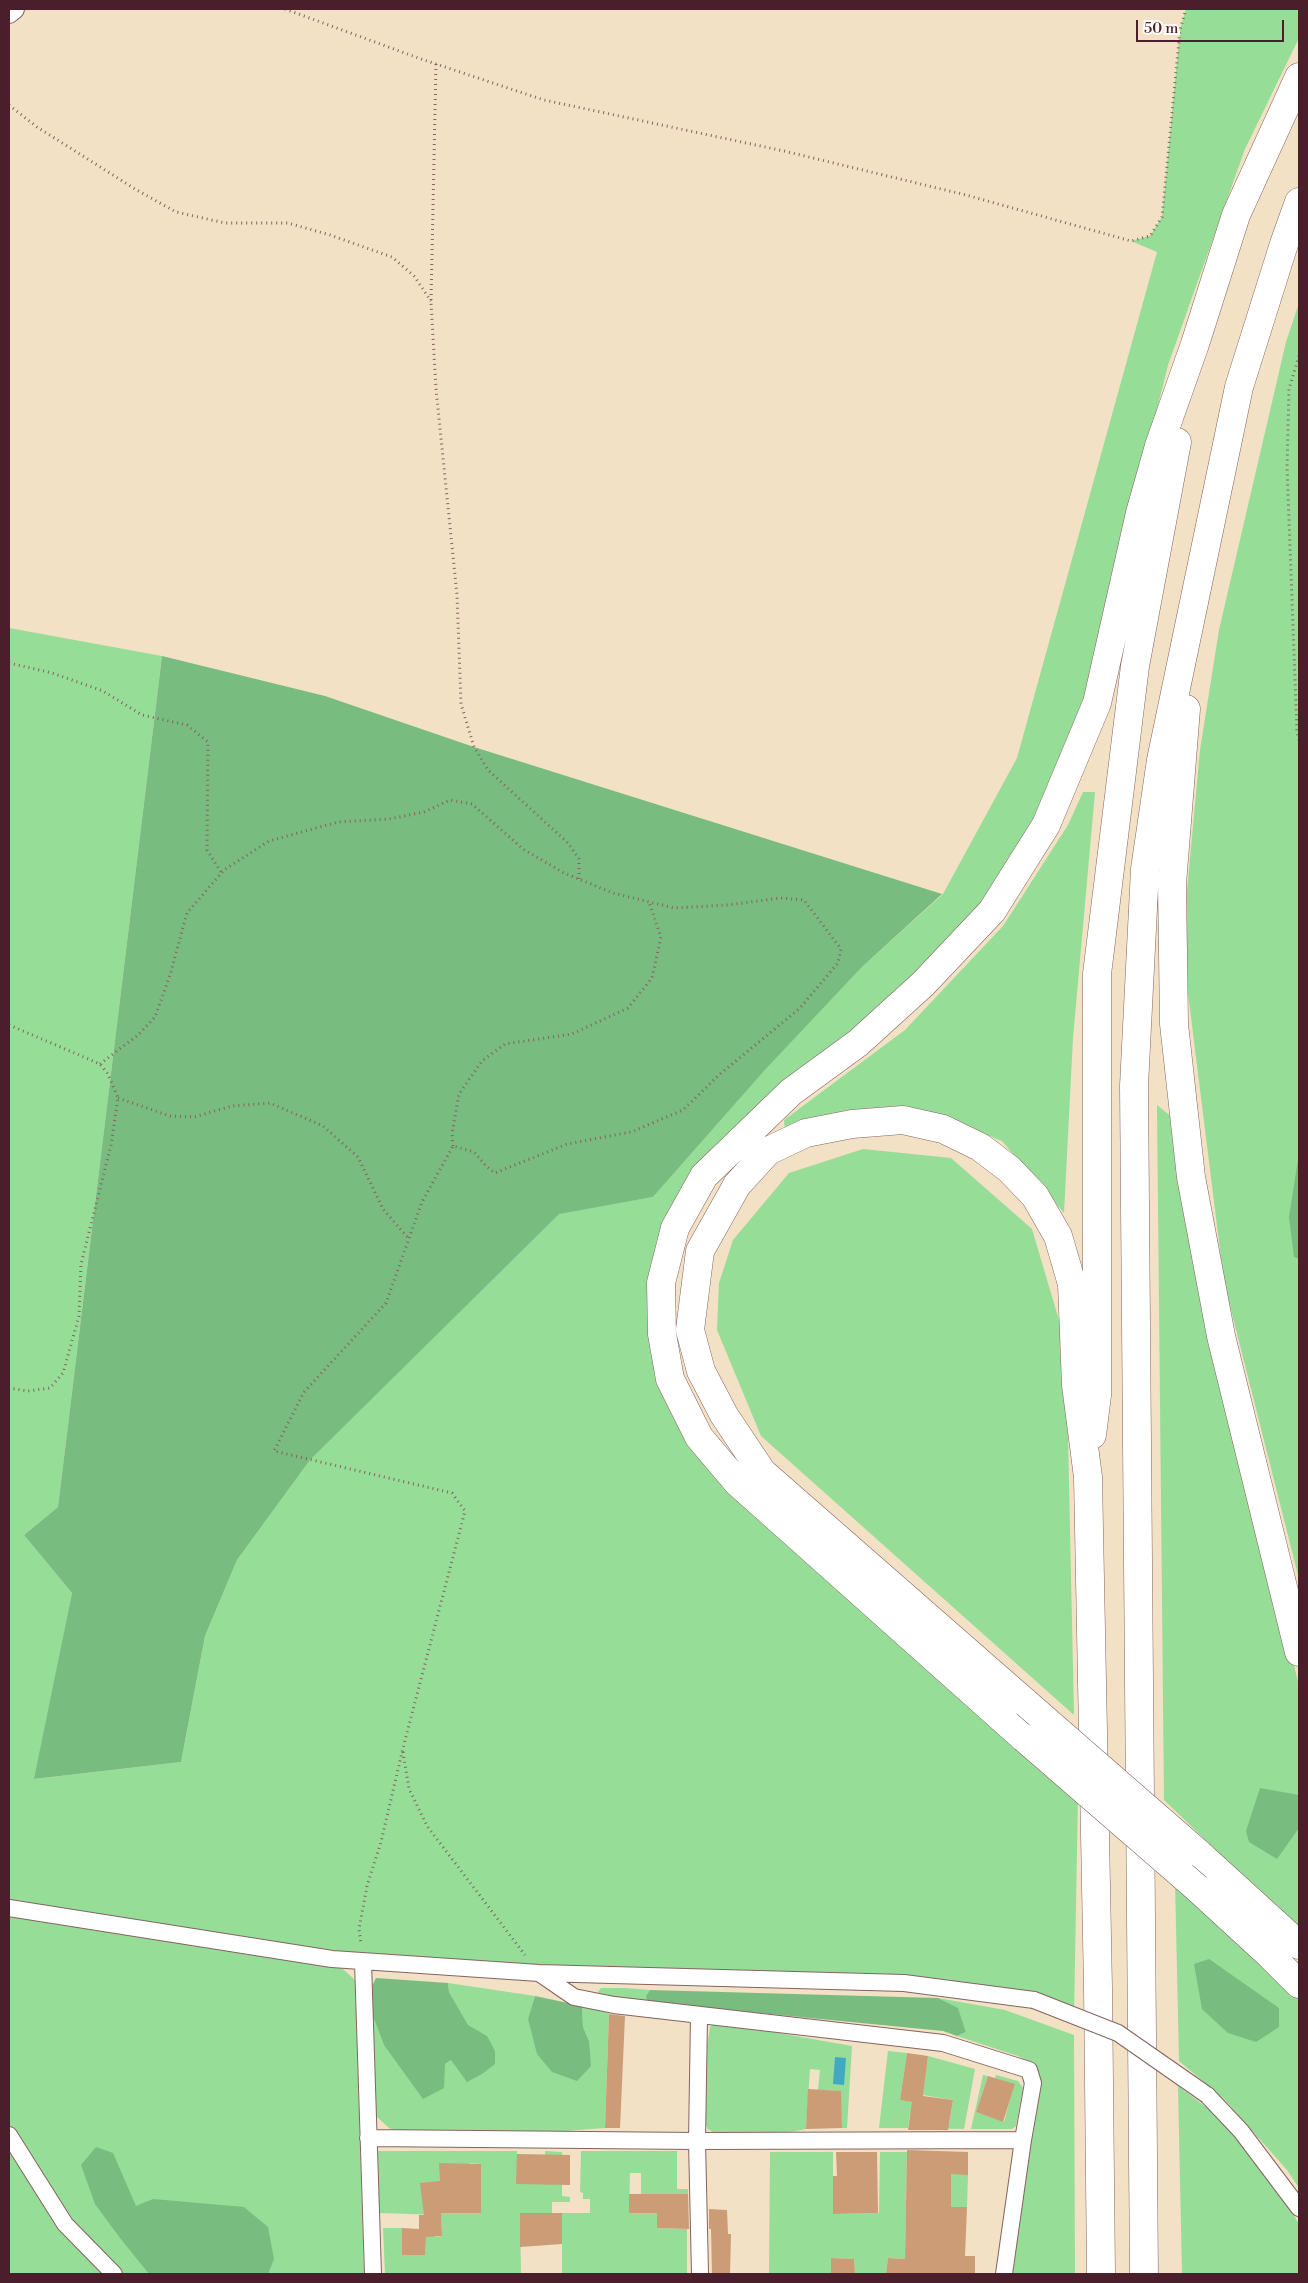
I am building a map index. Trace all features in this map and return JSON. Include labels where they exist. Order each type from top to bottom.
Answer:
[{"type":"highway","points":[[1299,77],[1236,215],[1160,446],[1140,513],[1097,703],[1046,825],[992,911],[923,984],[858,1043],[791,1092],[704,1176],[675,1228],[661,1283],[662,1334],[670,1379],[699,1437],[737,1482],[1024,1738],[1197,1888],[1299,1984]]},
{"type":"highway","points":[[1144,2274],[1134,1086],[1145,870],[1161,760],[1196,585],[1239,387],[1299,202]]},
{"type":"highway","points":[[1088,1477],[1097,1396],[1097,974],[1135,666],[1195,344]]},
{"type":"highway","points":[[1196,585],[1172,884],[1174,1024],[1191,1177],[1221,1336],[1299,1652]]},
{"type":"highway","points":[[1101,2274],[1098,1978],[1088,1477],[1076,1385],[1072,1284],[1058,1236],[1035,1196],[1009,1169],[980,1147],[943,1129],[903,1120],[852,1124],[806,1133],[768,1151],[737,1185],[700,1251],[690,1330],[700,1371],[724,1415],[762,1472],[1026,1702],[1197,1852],[1299,1945]]},
{"type":"highway","points":[[1085,2274],[1089,2226],[1089,2099],[1098,2068]]},
{"type":"street","points":[[9,13],[14,9]]},
{"type":"street","points":[[9,1908],[332,1960],[539,1973],[904,1983],[1034,2000],[1118,2033],[1207,2095],[1241,2131],[1299,2208]]},
{"type":"street","points":[[362,1962],[373,2274]]},
{"type":"street","points":[[539,1973],[574,1997],[614,2006],[943,2042],[1028,2070],[1033,2082],[1004,2274]]},
{"type":"street","points":[[699,2016],[697,2141],[700,2274]]},
{"type":"street","points":[[9,2135],[65,2224],[114,2274]]},
{"type":"street","points":[[368,2138],[697,2141],[1023,2140]]},
{"type":"path","points":[[285,9],[436,64],[544,100],[851,167],[966,195],[1131,241],[1150,236],[1162,217],[1180,30],[1186,9]]},
{"type":"path","points":[[436,64],[432,302],[436,389],[457,594],[461,704],[474,747],[488,770],[568,842],[579,859],[578,879]]},
{"type":"path","points":[[9,105],[37,126],[94,163],[176,212],[225,223],[288,223],[330,235],[392,257],[414,276],[432,302]]},
{"type":"path","points":[[1299,356],[1288,389],[1287,467],[1297,732],[1299,740]]},
{"type":"path","points":[[9,663],[52,673],[103,691],[142,714],[188,725],[208,742],[206,850],[221,872]]},
{"type":"path","points":[[100,1064],[138,1035],[155,1017],[170,976],[187,913],[221,872],[269,841],[338,822],[389,819],[424,812],[450,800],[472,804],[523,850],[578,879],[612,893],[674,908],[780,898],[804,900],[841,949],[838,963],[799,1009],[720,1074],[683,1110],[631,1132],[568,1144],[495,1173],[474,1152],[453,1146]]},
{"type":"path","points":[[362,1962],[359,1929],[367,1886],[382,1842],[403,1748],[465,1511],[452,1493],[274,1451],[304,1392],[386,1303],[422,1202],[453,1146],[452,1134],[459,1094],[482,1061],[505,1044],[572,1034],[628,1008],[652,978],[661,937],[649,902]]},
{"type":"path","points":[[9,1025],[100,1064],[108,1074],[118,1098],[111,1145],[82,1264],[79,1316],[64,1373],[50,1388],[28,1391],[9,1388]]},
{"type":"path","points":[[118,1098],[170,1116],[194,1117],[232,1106],[270,1103],[323,1126],[358,1157],[383,1209],[409,1239]]},
{"type":"path","points":[[403,1748],[408,1789],[427,1826],[539,1973]]},
{"type":"green space","points":[[1186,9],[1299,9],[1299,38],[1245,149],[1168,365],[1108,606],[1090,695],[1041,816],[985,906],[871,1017],[691,1177],[662,1334],[699,1437],[1078,1794],[1074,2016],[904,1983],[333,1960],[355,1980],[364,2274],[9,2274],[9,628],[162,656],[58,1507],[24,1535],[72,1593],[35,1779],[181,1762],[205,1636],[237,1560],[310,1460],[559,1213],[653,1197],[765,1070],[862,967],[943,894],[1017,758],[1157,252],[1131,241],[1150,236],[1162,217],[1180,30]]},
{"type":"green space","points":[[1299,303],[1299,1579],[1224,1282],[1182,945],[1200,750],[1219,630],[1286,342]]},
{"type":"green space","points":[[162,656],[325,696],[474,747],[942,894],[862,967],[765,1070],[653,1197],[559,1214],[310,1460],[237,1560],[205,1636],[181,1762],[34,1779],[72,1593],[24,1535],[58,1507]]},
{"type":"green space","points":[[1083,792],[1095,792],[1073,1038],[1064,1213],[1002,1141],[929,1112],[847,1110],[785,1131],[784,1120],[905,1030],[1003,926],[1068,825]]},
{"type":"green space","points":[[1157,1105],[1173,1118],[1198,1292],[1299,1685],[1299,1930],[1164,1800]]},
{"type":"green space","points":[[863,1149],[951,1158],[1032,1229],[1066,1344],[1074,1715],[761,1436],[717,1330],[719,1283],[733,1240],[789,1173]]},
{"type":"green space","points":[[1299,1153],[1299,1259],[1294,1257],[1289,1217]]},
{"type":"green space","points":[[1260,1788],[1299,1795],[1299,1828],[1277,1859],[1249,1842],[1246,1831]]},
{"type":"green space","points":[[1175,1881],[1299,1995],[1299,2188],[1287,2170],[1224,2099],[1179,2061]]},
{"type":"green space","points":[[1209,1959],[1279,2008],[1279,2027],[1256,2042],[1228,2033],[1202,2009],[1194,1964]]},
{"type":"green space","points":[[376,1978],[448,1983],[449,1992],[468,2025],[487,2036],[495,2051],[495,2064],[467,2082],[451,2060],[445,2064],[444,2088],[423,2099],[384,2045],[372,2014],[372,1986]]},
{"type":"green space","points":[[448,1983],[535,1996],[528,2020],[589,2041],[583,2027],[582,2006],[609,2013],[605,2128],[525,2134],[407,2134],[389,2128],[376,2116],[372,2014],[384,2045],[445,2064],[487,2036],[468,2026],[449,1992]]},
{"type":"green space","points":[[601,1988],[650,1990],[646,1996],[647,2002],[601,1995],[598,1992]]},
{"type":"green space","points":[[650,1990],[938,1998],[958,2008],[966,2032],[957,2036],[943,2031],[647,2002],[646,1996]]},
{"type":"green space","points":[[535,1996],[582,2006],[583,2027],[589,2041],[591,2066],[577,2081],[552,2072],[537,2054],[528,2019]]},
{"type":"green space","points":[[938,1998],[1005,2010],[1074,2035],[1075,2274],[1011,2274],[1036,2067],[1018,2056],[957,2036],[966,2032],[958,2009]]},
{"type":"green space","points":[[716,2022],[852,2046],[847,2128],[842,2128],[840,2091],[818,2090],[820,2070],[810,2069],[806,2129],[773,2135],[718,2135],[708,2129],[702,2118],[702,2079],[710,2027]]},
{"type":"green space","points":[[888,2051],[907,2053],[900,2100],[922,2103],[921,2113],[910,2113],[908,2128],[879,2128]]},
{"type":"green space","points":[[928,2056],[975,2069],[964,2129],[918,2128],[919,2121],[949,2125],[953,2100],[923,2095]]},
{"type":"green space","points":[[983,2075],[988,2076],[976,2112],[1004,2122],[1014,2085],[995,2078],[996,2075],[1018,2081],[1023,2088],[1016,2126],[1012,2129],[971,2129]]},
{"type":"green space","points":[[1178,2086],[1218,2116],[1278,2190],[1299,2224],[1299,2274],[1182,2274]]},
{"type":"green space","points":[[96,2147],[113,2153],[136,2206],[153,2199],[244,2207],[268,2227],[274,2259],[268,2274],[149,2274],[95,2204],[81,2165]]},
{"type":"green space","points":[[378,2151],[517,2151],[517,2184],[545,2155],[545,2151],[562,2152],[562,2196],[570,2197],[570,2202],[552,2202],[552,2213],[520,2213],[521,2274],[385,2274],[383,2228],[402,2228],[402,2255],[425,2255],[426,2229],[419,2229],[419,2224],[434,2224],[435,2237],[442,2236],[441,2215],[379,2213]],"holes":[[[440,2163],[470,2188],[470,2163],[481,2164],[481,2213],[441,2213]]]},
{"type":"green space","points":[[581,2151],[677,2151],[677,2189],[688,2189],[688,2203],[677,2194],[641,2194],[641,2173],[630,2173],[629,2213],[657,2213],[657,2228],[687,2229],[687,2274],[562,2274],[562,2213],[590,2213],[590,2199],[583,2199],[583,2193],[580,2192]]},
{"type":"green space","points":[[770,2152],[833,2152],[833,2214],[879,2213],[880,2152],[907,2152],[905,2259],[888,2258],[886,2274],[855,2274],[854,2259],[832,2258],[831,2274],[769,2274]]},
{"type":"green space","points":[[937,2152],[968,2175],[967,2207],[951,2207],[951,2184],[936,2183]]},
{"type":"water","points":[[835,2057],[846,2058],[844,2085],[833,2084]]},
{"type":"building","points":[[609,2014],[625,2016],[620,2128],[605,2128]]},
{"type":"building","points":[[907,2053],[928,2056],[923,2096],[953,2100],[948,2130],[908,2130],[912,2102],[900,2100]]},
{"type":"building","points":[[988,2076],[1015,2084],[1003,2122],[976,2112]]},
{"type":"building","points":[[808,2089],[841,2091],[842,2128],[806,2129]]},
{"type":"building","points":[[907,2150],[968,2152],[968,2175],[951,2174],[951,2207],[967,2207],[965,2256],[975,2256],[975,2274],[886,2274],[888,2258],[905,2259]]},
{"type":"building","points":[[836,2152],[877,2152],[878,2213],[833,2214],[833,2176],[837,2176]]},
{"type":"building","points":[[517,2154],[570,2155],[570,2185],[516,2184]]},
{"type":"building","points":[[439,2163],[481,2164],[481,2213],[441,2213],[442,2236],[426,2237],[425,2255],[402,2255],[402,2228],[419,2229],[419,2215],[424,2215],[420,2183],[440,2181]]},
{"type":"building","points":[[629,2194],[688,2194],[689,2229],[657,2228],[657,2213],[629,2213]]},
{"type":"building","points":[[709,2209],[727,2210],[728,2234],[731,2234],[730,2274],[712,2274]]},
{"type":"building","points":[[520,2213],[562,2213],[562,2244],[520,2247]]},
{"type":"building","points":[[831,2258],[854,2259],[855,2274],[831,2274]]}]
